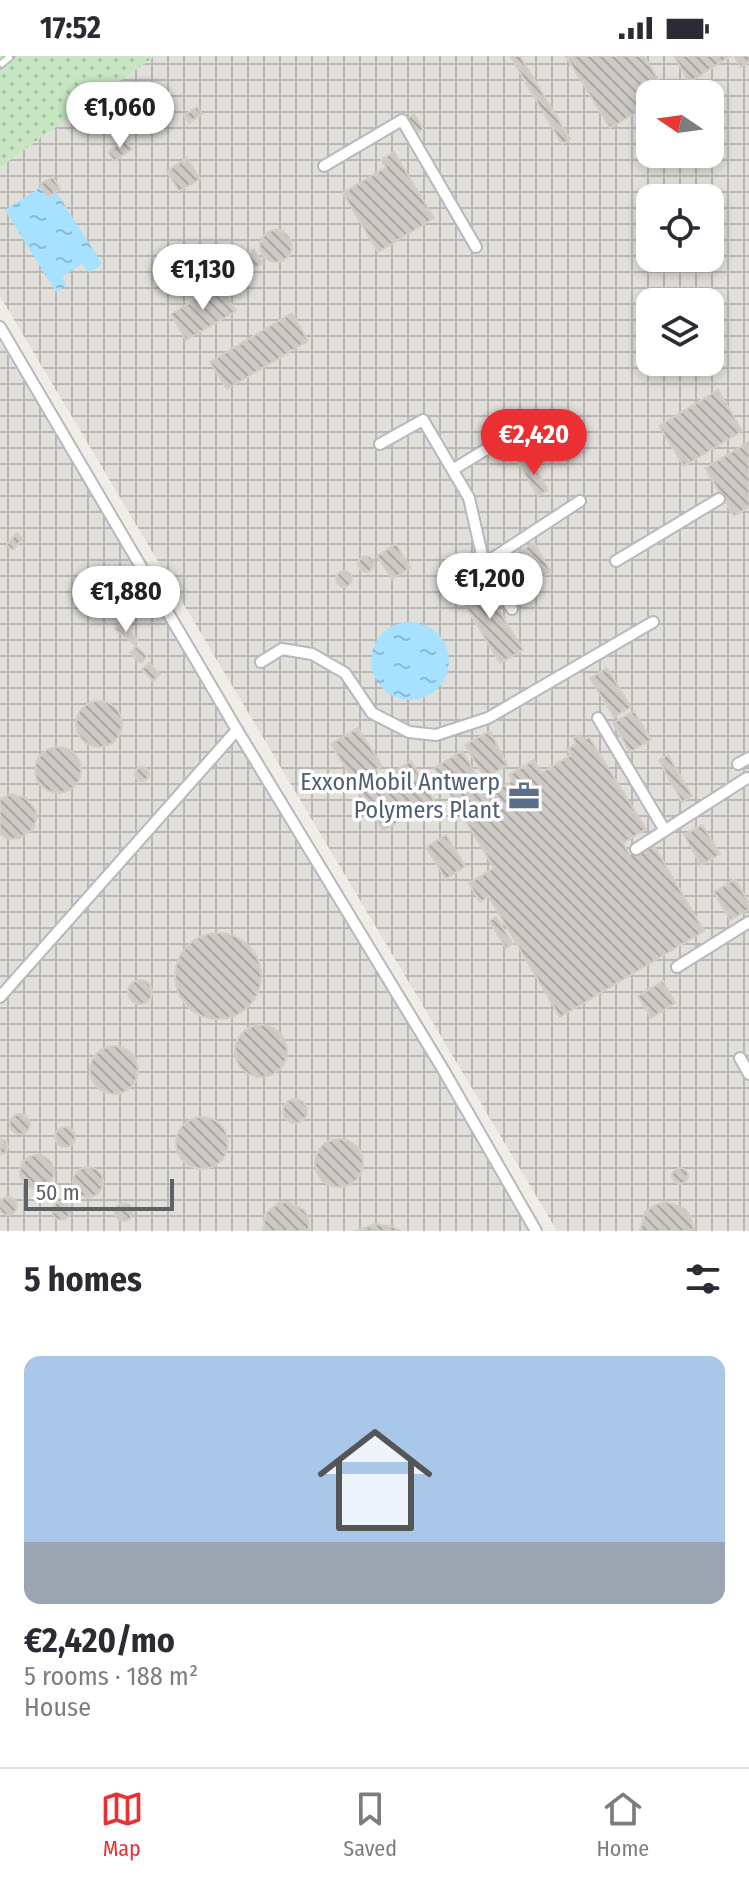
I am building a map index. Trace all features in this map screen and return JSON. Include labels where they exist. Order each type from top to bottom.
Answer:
[{"type":"lane","points":[[324,166],[402,120],[476,247]]},
{"type":"lane","points":[[0,327],[536,1231]]},
{"type":"lane","points":[[380,444],[423,420],[469,498],[484,564],[512,609]]},
{"type":"lane","points":[[454,469],[532,421]]},
{"type":"lane","points":[[616,561],[719,499]]},
{"type":"lane","points":[[484,564],[580,501]]},
{"type":"lane","points":[[261,662],[282,649],[312,654],[345,673],[372,713],[409,732],[436,735],[488,718],[653,622]]},
{"type":"lane","points":[[598,718],[664,829]]},
{"type":"lane","points":[[0,997],[237,730]]},
{"type":"lane","points":[[738,764],[749,758]]},
{"type":"lane","points":[[636,849],[747,778]]},
{"type":"lane","points":[[677,967],[749,922]]},
{"type":"lane","points":[[740,1058],[749,1074]]},
{"type":"shaded area","name":"ExxonMobil Antwerp Polymers Plant","points":[[155,56],[749,56],[749,1231],[557,1231],[0,296],[0,167]]},
{"type":"shaded area","points":[[0,342],[543,1231],[0,1231]]},
{"type":"green space","points":[[0,56],[155,56],[0,167]]},
{"type":"water","points":[[41,187],[48,198],[57,193],[102,264],[89,273],[82,264],[62,277],[67,285],[56,292],[5,210]]},
{"type":"water","points":[[410,622],[425,625],[438,633],[446,646],[449,661],[446,676],[438,689],[425,697],[410,700],[395,697],[382,689],[374,676],[371,661],[374,646],[382,633],[395,625]]},
{"type":"building","points":[[510,56],[520,56],[570,139],[562,144]]},
{"type":"building","points":[[566,56],[644,56],[659,80],[636,80],[636,112],[610,128]]},
{"type":"building","points":[[674,56],[731,56],[692,80],[688,80]]},
{"type":"building","points":[[734,56],[749,56],[749,62],[741,67]]},
{"type":"building","points":[[197,107],[202,114],[189,123],[184,115]]},
{"type":"building","points":[[414,114],[423,129],[417,133],[408,118]]},
{"type":"building","points":[[125,140],[132,149],[114,161],[108,152]]},
{"type":"building","points":[[394,152],[434,218],[378,252],[343,193],[386,167],[381,160]]},
{"type":"building","points":[[187,158],[200,179],[179,191],[167,171]]},
{"type":"building","points":[[53,177],[60,189],[48,197],[40,184]]},
{"type":"building","points":[[276,230],[287,235],[292,246],[287,257],[276,262],[265,257],[260,246],[265,235]]},
{"type":"building","points":[[254,249],[263,263],[238,278],[229,264]]},
{"type":"building","points":[[220,285],[236,311],[186,340],[171,314]]},
{"type":"building","points":[[292,313],[308,341],[227,389],[210,362]]},
{"type":"building","points":[[718,390],[742,431],[684,466],[659,426]]},
{"type":"building","points":[[749,442],[749,507],[734,516],[705,468]]},
{"type":"building","points":[[529,458],[548,490],[538,496],[519,464]]},
{"type":"building","points":[[17,533],[23,538],[13,550],[6,545]]},
{"type":"building","points":[[534,543],[551,572],[530,584],[513,555]]},
{"type":"building","points":[[396,544],[410,568],[392,579],[377,556]]},
{"type":"building","points":[[366,556],[374,564],[366,572],[358,564]]},
{"type":"building","points":[[344,571],[352,579],[344,587],[336,579]]},
{"type":"building","points":[[470,582],[473,588],[482,582],[523,650],[500,663],[456,590]]},
{"type":"building","points":[[120,623],[138,640],[134,644],[115,629]]},
{"type":"building","points":[[136,646],[147,656],[141,663],[130,653]]},
{"type":"building","points":[[149,663],[160,674],[153,681],[142,670]]},
{"type":"building","points":[[607,668],[631,707],[614,717],[590,678]]},
{"type":"building","points":[[99,701],[115,708],[122,724],[115,740],[99,747],[83,740],[76,724],[83,708]]},
{"type":"building","points":[[634,711],[651,740],[630,752],[613,723]]},
{"type":"building","points":[[358,728],[382,766],[355,783],[331,744]]},
{"type":"building","points":[[490,731],[507,765],[485,778],[465,745]]},
{"type":"building","points":[[579,735],[582,741],[589,737],[646,829],[623,843],[630,855],[652,842],[704,931],[560,1017],[489,897],[480,902],[469,883],[494,868],[434,768],[462,751],[488,795],[512,781],[509,775],[534,760],[541,773],[571,755],[567,749],[576,744],[573,738]]},
{"type":"building","points":[[58,747],[74,754],[81,770],[74,786],[58,793],[42,786],[35,770],[42,754]]},
{"type":"building","points":[[668,755],[692,796],[682,802],[659,760]]},
{"type":"building","points":[[411,761],[434,801],[383,831],[360,792]]},
{"type":"building","points":[[142,767],[149,774],[142,781],[135,774]]},
{"type":"building","points":[[11,794],[26,798],[36,811],[36,820],[33,829],[19,838],[9,839],[0,834],[0,799]]},
{"type":"building","points":[[702,825],[720,854],[701,865],[684,835]]},
{"type":"building","points":[[446,835],[465,866],[446,879],[426,847]]},
{"type":"building","points":[[735,879],[749,903],[749,909],[730,920],[714,892]]},
{"type":"building","points":[[496,917],[513,944],[506,948],[489,921]]},
{"type":"building","points":[[210,933],[226,933],[249,945],[258,959],[261,976],[258,993],[249,1007],[226,1019],[210,1019],[194,1012],[182,1000],[175,984],[175,968],[182,952],[194,940]]},
{"type":"building","points":[[140,980],[149,983],[152,992],[149,1001],[140,1004],[131,1001],[128,992],[131,983]]},
{"type":"building","points":[[663,981],[675,1003],[651,1018],[638,996]]},
{"type":"building","points":[[261,1025],[280,1032],[287,1051],[280,1070],[261,1077],[242,1070],[235,1051],[242,1032]]},
{"type":"building","points":[[114,1046],[131,1053],[138,1070],[131,1087],[114,1094],[97,1087],[90,1070],[97,1053]]},
{"type":"building","points":[[295,1099],[304,1102],[307,1111],[304,1120],[295,1123],[286,1120],[283,1111],[286,1102]]},
{"type":"building","points":[[16,1114],[24,1114],[30,1124],[24,1134],[16,1134],[10,1128],[10,1120]]},
{"type":"building","points":[[202,1117],[221,1124],[228,1143],[221,1162],[202,1169],[183,1162],[176,1143],[183,1124]]},
{"type":"building","points":[[61,1127],[69,1127],[75,1137],[69,1147],[61,1147],[55,1141],[55,1133]]},
{"type":"building","points":[[1,1139],[6,1141],[8,1147],[0,1155]]},
{"type":"building","points":[[339,1139],[356,1146],[363,1163],[356,1180],[339,1187],[322,1180],[315,1163],[322,1146]]},
{"type":"building","points":[[37,1155],[49,1160],[54,1172],[49,1184],[37,1189],[25,1184],[20,1172],[25,1160]]},
{"type":"building","points":[[88,1167],[99,1171],[103,1182],[99,1193],[88,1197],[77,1193],[73,1182],[77,1171]]},
{"type":"building","points":[[680,1168],[688,1176],[680,1184],[672,1176]]},
{"type":"building","points":[[8,1197],[17,1206],[8,1215],[-1,1206]]},
{"type":"building","points":[[61,1202],[70,1211],[61,1220],[52,1211]]},
{"type":"building","points":[[288,1202],[303,1209],[308,1216],[309,1231],[263,1231],[265,1214],[279,1203]]},
{"type":"building","points":[[666,1202],[685,1209],[691,1217],[694,1231],[640,1231],[645,1212]]},
{"type":"building","points":[[124,1203],[133,1212],[124,1221],[115,1212]]},
{"type":"building","points":[[376,1224],[393,1227],[400,1231],[355,1231]]},
{"type":"railway","points":[[0,65],[11,56]]},
{"type":"place","name":"ExxonMobil Antwerp Polymers Plant","points":[[524,796]]}]
